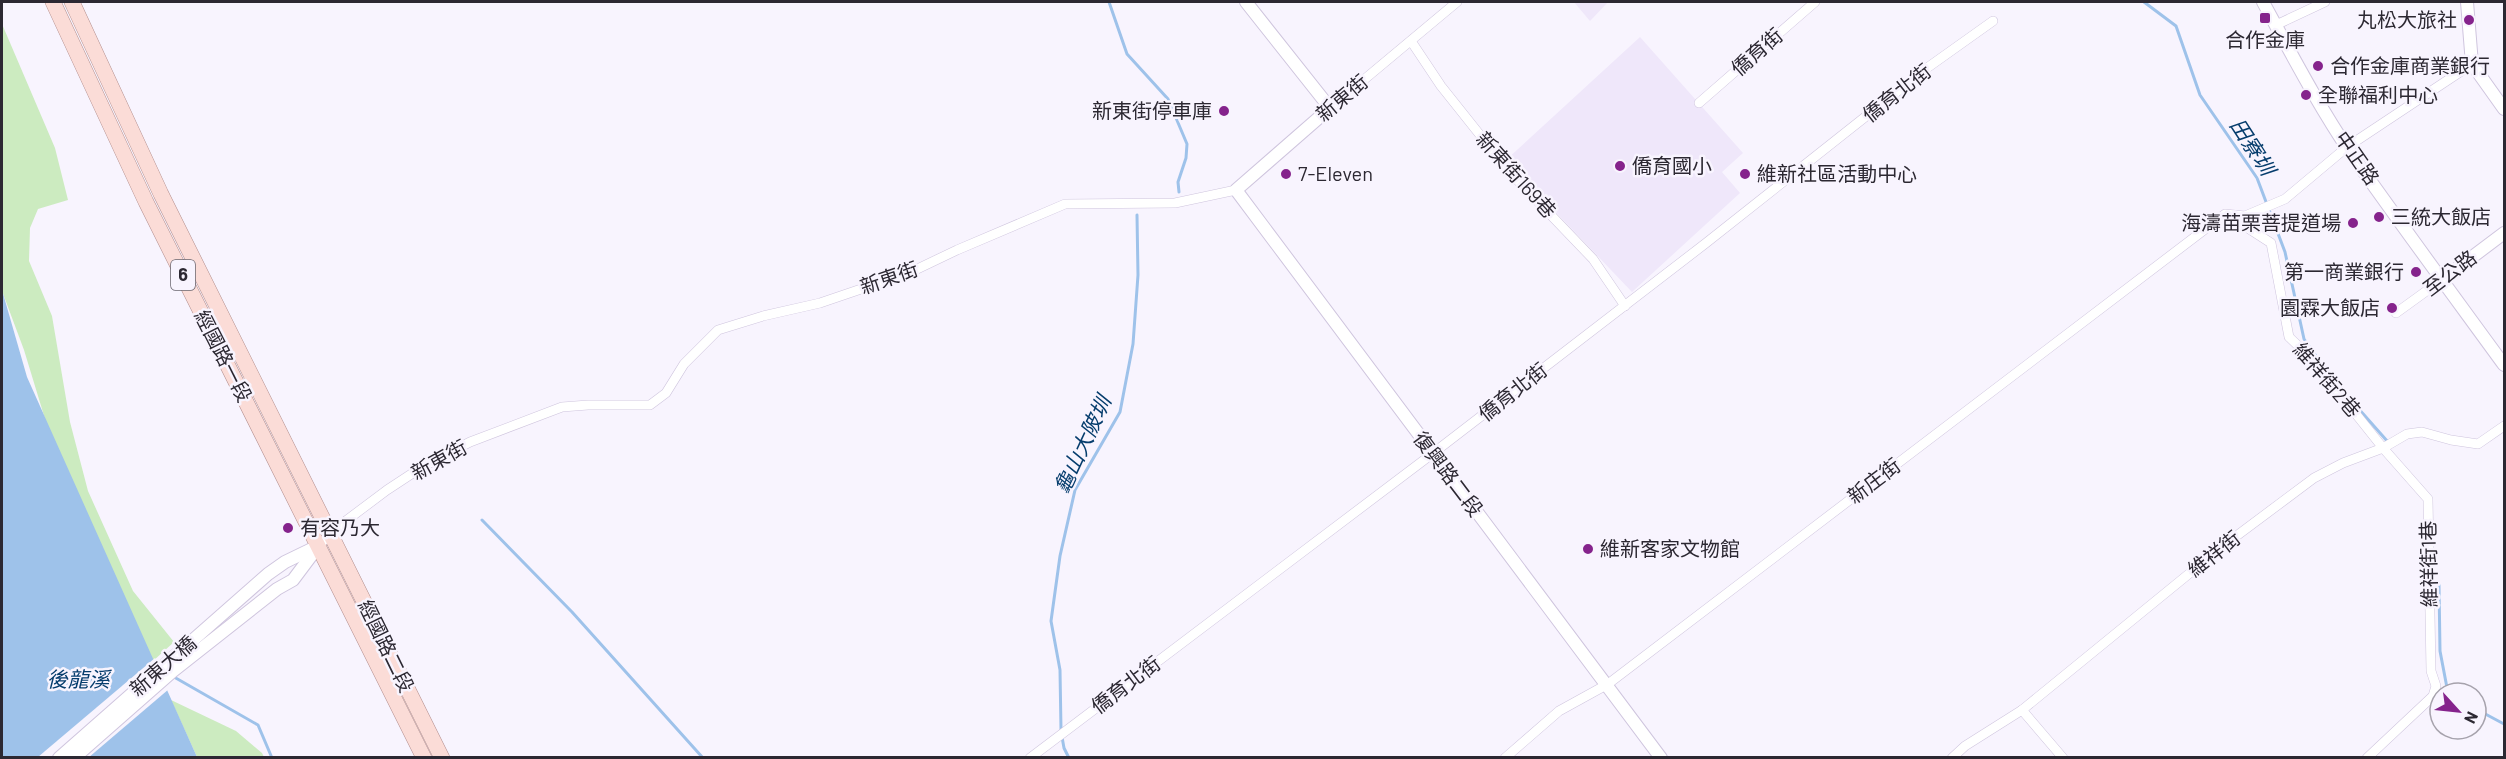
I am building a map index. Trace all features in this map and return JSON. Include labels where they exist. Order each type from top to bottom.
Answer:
[{"type":"main road","name":"經國路一段","points":[[53,2],[146,202],[318,546]]},
{"type":"main road","name":"經國路一段","points":[[72,2],[161,194],[330,534]]},
{"type":"main road","name":"經國路二段","points":[[330,534],[442,758]]},
{"type":"main road","name":"經國路二段","points":[[318,546],[424,758]]},
{"type":"street","points":[[1246,2],[1330,108]]},
{"type":"street","name":"新東街","points":[[318,546],[387,490],[422,467],[470,442],[562,407],[650,405],[666,393],[684,364],[718,330],[763,316],[820,303],[911,272],[1065,204],[1175,203],[1236,190],[1457,2]]},
{"type":"street","name":"僑育街","points":[[1699,103],[1815,2]]},
{"type":"street","name":"中正路","points":[[2263,2],[2347,147],[2391,206],[2416,247],[2443,279],[2505,365]]},
{"type":"street","points":[[2276,25],[2325,2]]},
{"type":"street","points":[[2467,2],[2472,64],[2505,109]]},
{"type":"street","name":"僑育北街","points":[[1030,758],[1432,454],[1625,306],[1927,68],[1993,21]]},
{"type":"street","name":"新東街169巷","points":[[1411,41],[1441,86],[1496,154],[1498,160],[1593,259],[1625,306]]},
{"type":"street","name":"新庄街","points":[[1505,758],[1559,711],[1608,684],[2225,214],[2242,216],[2285,199],[2347,147],[2472,64]]},
{"type":"street","name":"復興路二段","points":[[1236,190],[1432,454],[1608,684],[1661,758]]},
{"type":"street","name":"維祥街2巷","points":[[2242,216],[2240,223],[2271,243],[2289,337],[2313,359],[2383,448]]},
{"type":"street","name":"至公路","points":[[2396,313],[2505,232]]},
{"type":"street","name":"維祥街","points":[[1952,758],[1965,746],[2022,710],[2223,546],[2314,478],[2343,463],[2383,448],[2407,434],[2422,432],[2478,444],[2505,426]]},
{"type":"street","name":"維祥街1巷","points":[[2367,758],[2433,696],[2436,686],[2431,670],[2428,499],[2383,448]]},
{"type":"street","name":"新東大橋","points":[[58,758],[268,574],[285,562],[318,546]]},
{"type":"street","name":"新東大橋","points":[[74,758],[173,671],[293,580],[318,546]]},
{"type":"street","points":[[2022,710],[2063,758]]},
{"type":"shaded area","points":[[1574,2],[1608,2],[1590,21]]},
{"type":"shaded area","name":"僑育國小","points":[[1640,37],[1743,153],[1722,172],[1740,193],[1632,292],[1506,160]]},
{"type":"green space","points":[[2,24],[55,148],[68,200],[38,209],[30,228],[29,261],[52,316],[70,422],[88,491],[133,591],[174,642],[153,661],[56,455],[24,350],[2,291]]},
{"type":"green space","points":[[171,700],[236,731],[264,757],[197,757]]},
{"type":"water","name":"後龍溪","points":[[2,290],[27,377],[197,757],[2,757]]},
{"type":"pier","points":[[155,658],[169,689],[88,758],[38,757]]},
{"type":"waterway","name":"龜山大陂圳","points":[[1109,2],[1127,54],[1168,99],[1187,144],[1186,158],[1178,182],[1179,192]]},
{"type":"waterway","name":"田寮圳","points":[[2144,2],[2176,26],[2200,95],[2257,178],[2285,252],[2304,339],[2321,363]]},
{"type":"waterway","name":"龜山大陂圳","points":[[1061,730],[1060,670],[1051,621],[1060,556],[1075,490],[1120,412],[1133,344],[1138,275],[1137,215]]},
{"type":"waterway","name":"田寮圳","points":[[2342,390],[2388,442]]},
{"type":"waterway","points":[[482,520],[572,612],[703,758]]},
{"type":"waterway","name":"田寮圳","points":[[2439,585],[2440,651],[2446,681]]},
{"type":"waterway","points":[[174,677],[258,725],[272,758]]},
{"type":"waterway","name":"田寮圳","points":[[2488,715],[2504,724]]},
{"type":"waterway","name":"龜山大陂圳","points":[[1062,737],[1069,758]]},
{"type":"place","name":"合作金庫","points":[[2265,18]]},
{"type":"place","name":"丸松大旅社","points":[[2469,20]]},
{"type":"place","name":"合作金庫商業銀行","points":[[2318,66]]},
{"type":"place","name":"全聯福利中心","points":[[2306,95]]},
{"type":"place","name":"新東街停車庫","points":[[1224,111]]},
{"type":"place","name":"僑育國小","points":[[1620,166]]},
{"type":"place","name":"7-Eleven","points":[[1286,174]]},
{"type":"place","name":"維新社區活動中心","points":[[1745,174]]},
{"type":"place","name":"三統大飯店","points":[[2379,217]]},
{"type":"place","name":"海濤苗栗菩提道場","points":[[2353,223]]},
{"type":"place","name":"第一商業銀行","points":[[2416,272]]},
{"type":"place","name":"園霖大飯店","points":[[2392,308]]},
{"type":"place","name":"有容乃大","points":[[288,528]]},
{"type":"place","name":"維新客家文物館","points":[[1588,549]]}]
